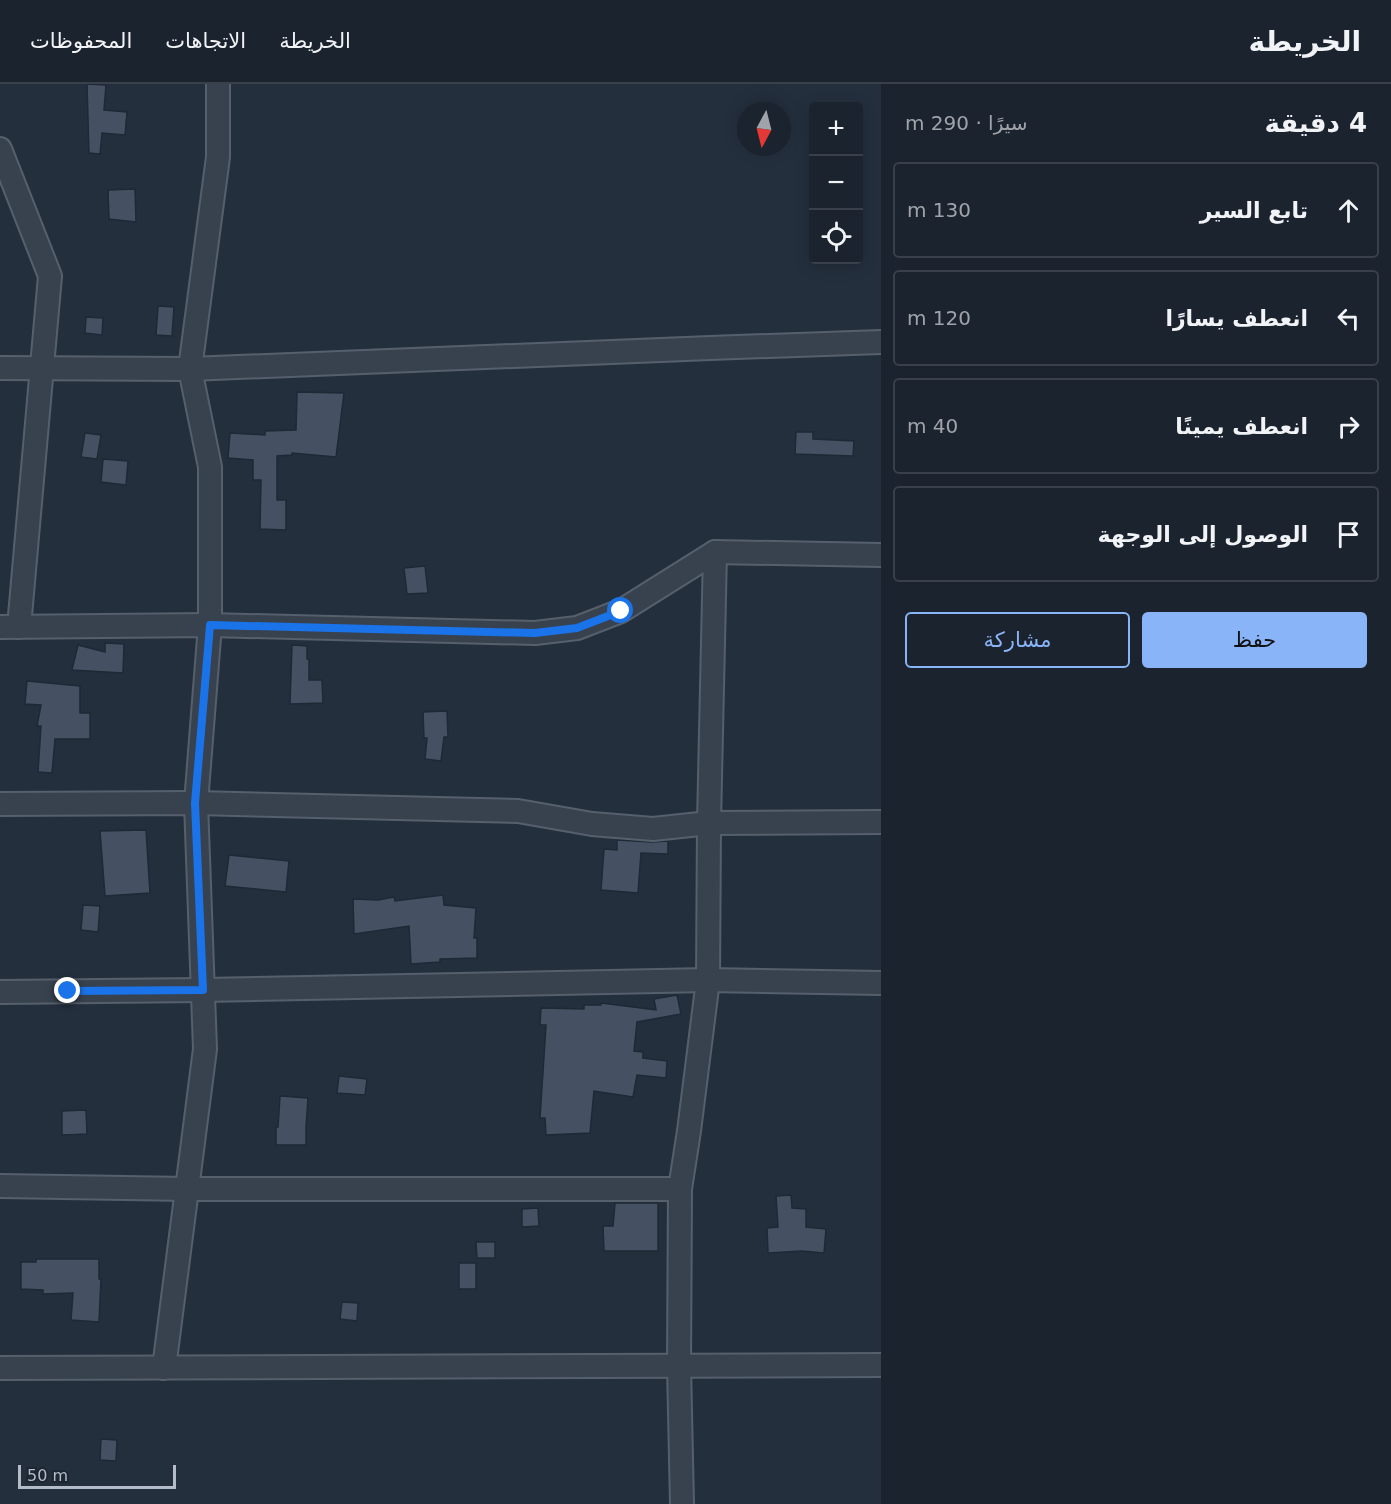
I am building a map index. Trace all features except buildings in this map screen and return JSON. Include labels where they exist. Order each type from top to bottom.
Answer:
[{"type":"street","points":[[164,1368],[205,1049],[195,803],[210,625],[210,467],[190,369],[219,157],[218,84]]},
{"type":"street","points":[[0,149],[50,276],[42,368],[10,627],[210,625],[535,633],[577,628],[621,611],[715,552],[881,555]]},
{"type":"street","points":[[0,368],[190,369],[881,342]]},
{"type":"street","points":[[681,1504],[680,1189],[708,980],[715,552]]},
{"type":"street","points":[[0,804],[195,803],[518,811],[592,824],[653,829],[709,823],[881,822]]},
{"type":"street","points":[[0,992],[708,980],[881,983]]},
{"type":"street","points":[[0,1186],[187,1189],[680,1189]]},
{"type":"street","points":[[0,1368],[881,1365]]},
{"type":"route","points":[[68,991],[203,990],[195,803],[210,625],[535,633],[577,628],[621,611]]}]
